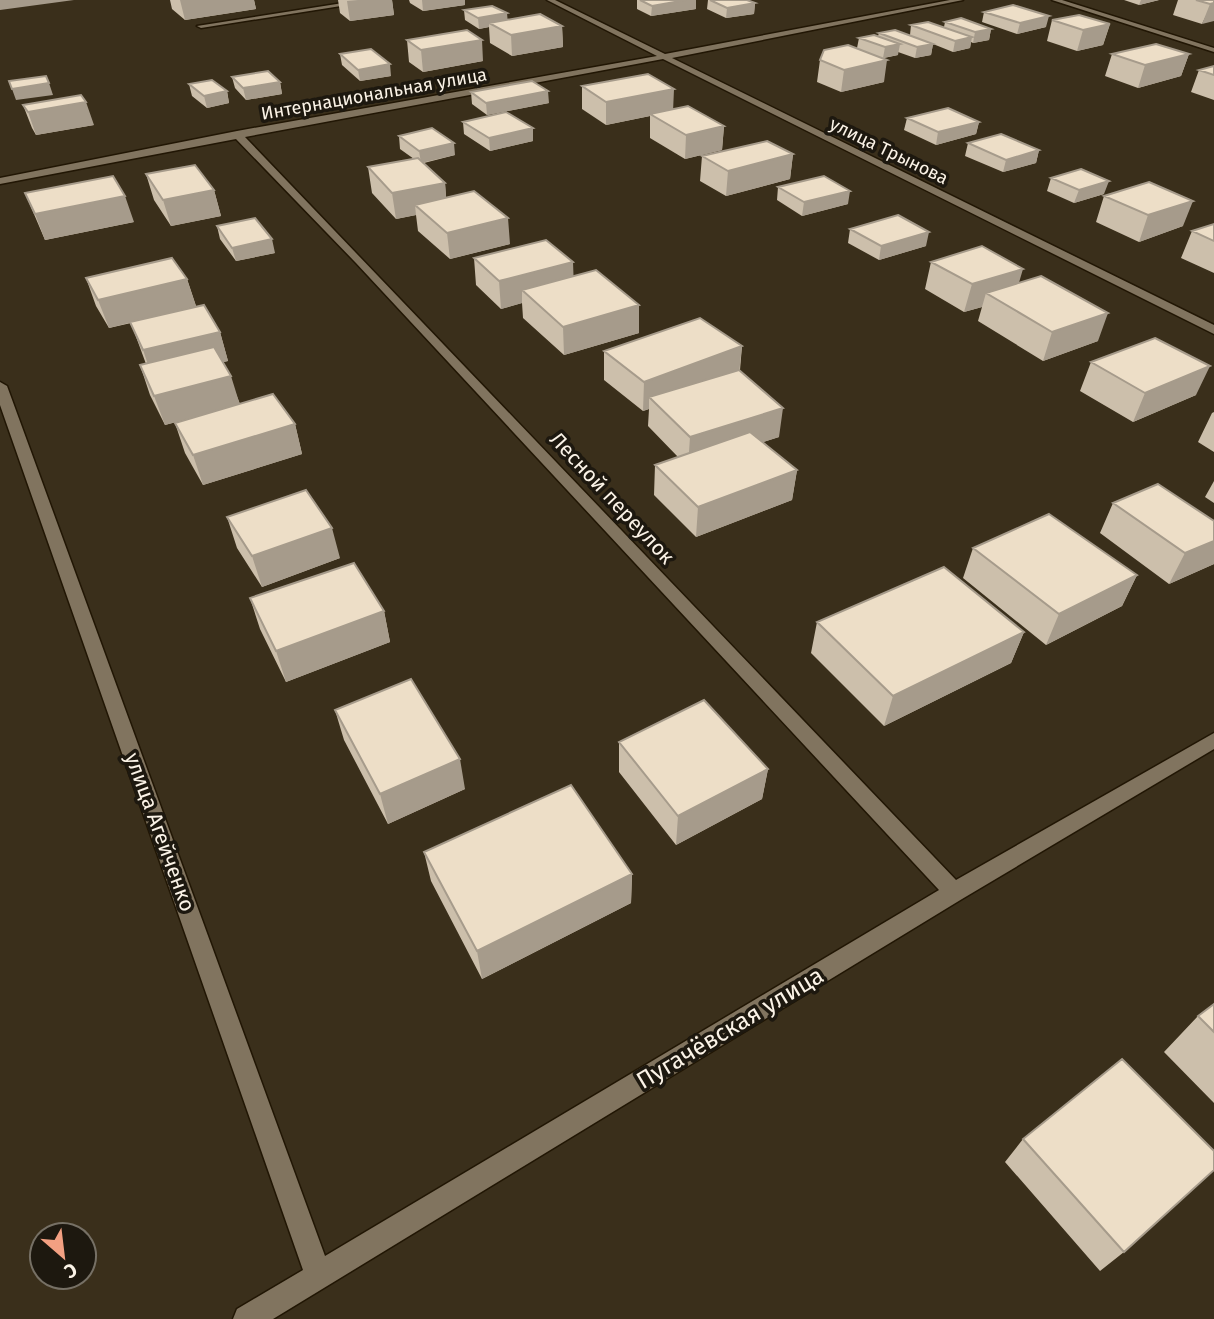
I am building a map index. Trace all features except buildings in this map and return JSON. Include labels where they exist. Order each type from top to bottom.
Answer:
[{"type":"street","points":[[201,26],[376,0]]},
{"type":"street","name":"улица Трынова","points":[[550,0],[1214,330]]},
{"type":"street","name":"Интернациональная улица","points":[[0,181],[237,134],[666,58],[960,0]]},
{"type":"street","points":[[1055,0],[1214,50]]},
{"type":"street","name":"Лесной переулок","points":[[237,134],[954,892]]},
{"type":"street","name":"улица Агейченко","points":[[0,386],[319,1277]]},
{"type":"street","name":"Пугачёвская улица","points":[[247,1319],[954,892],[1214,740]]}]
